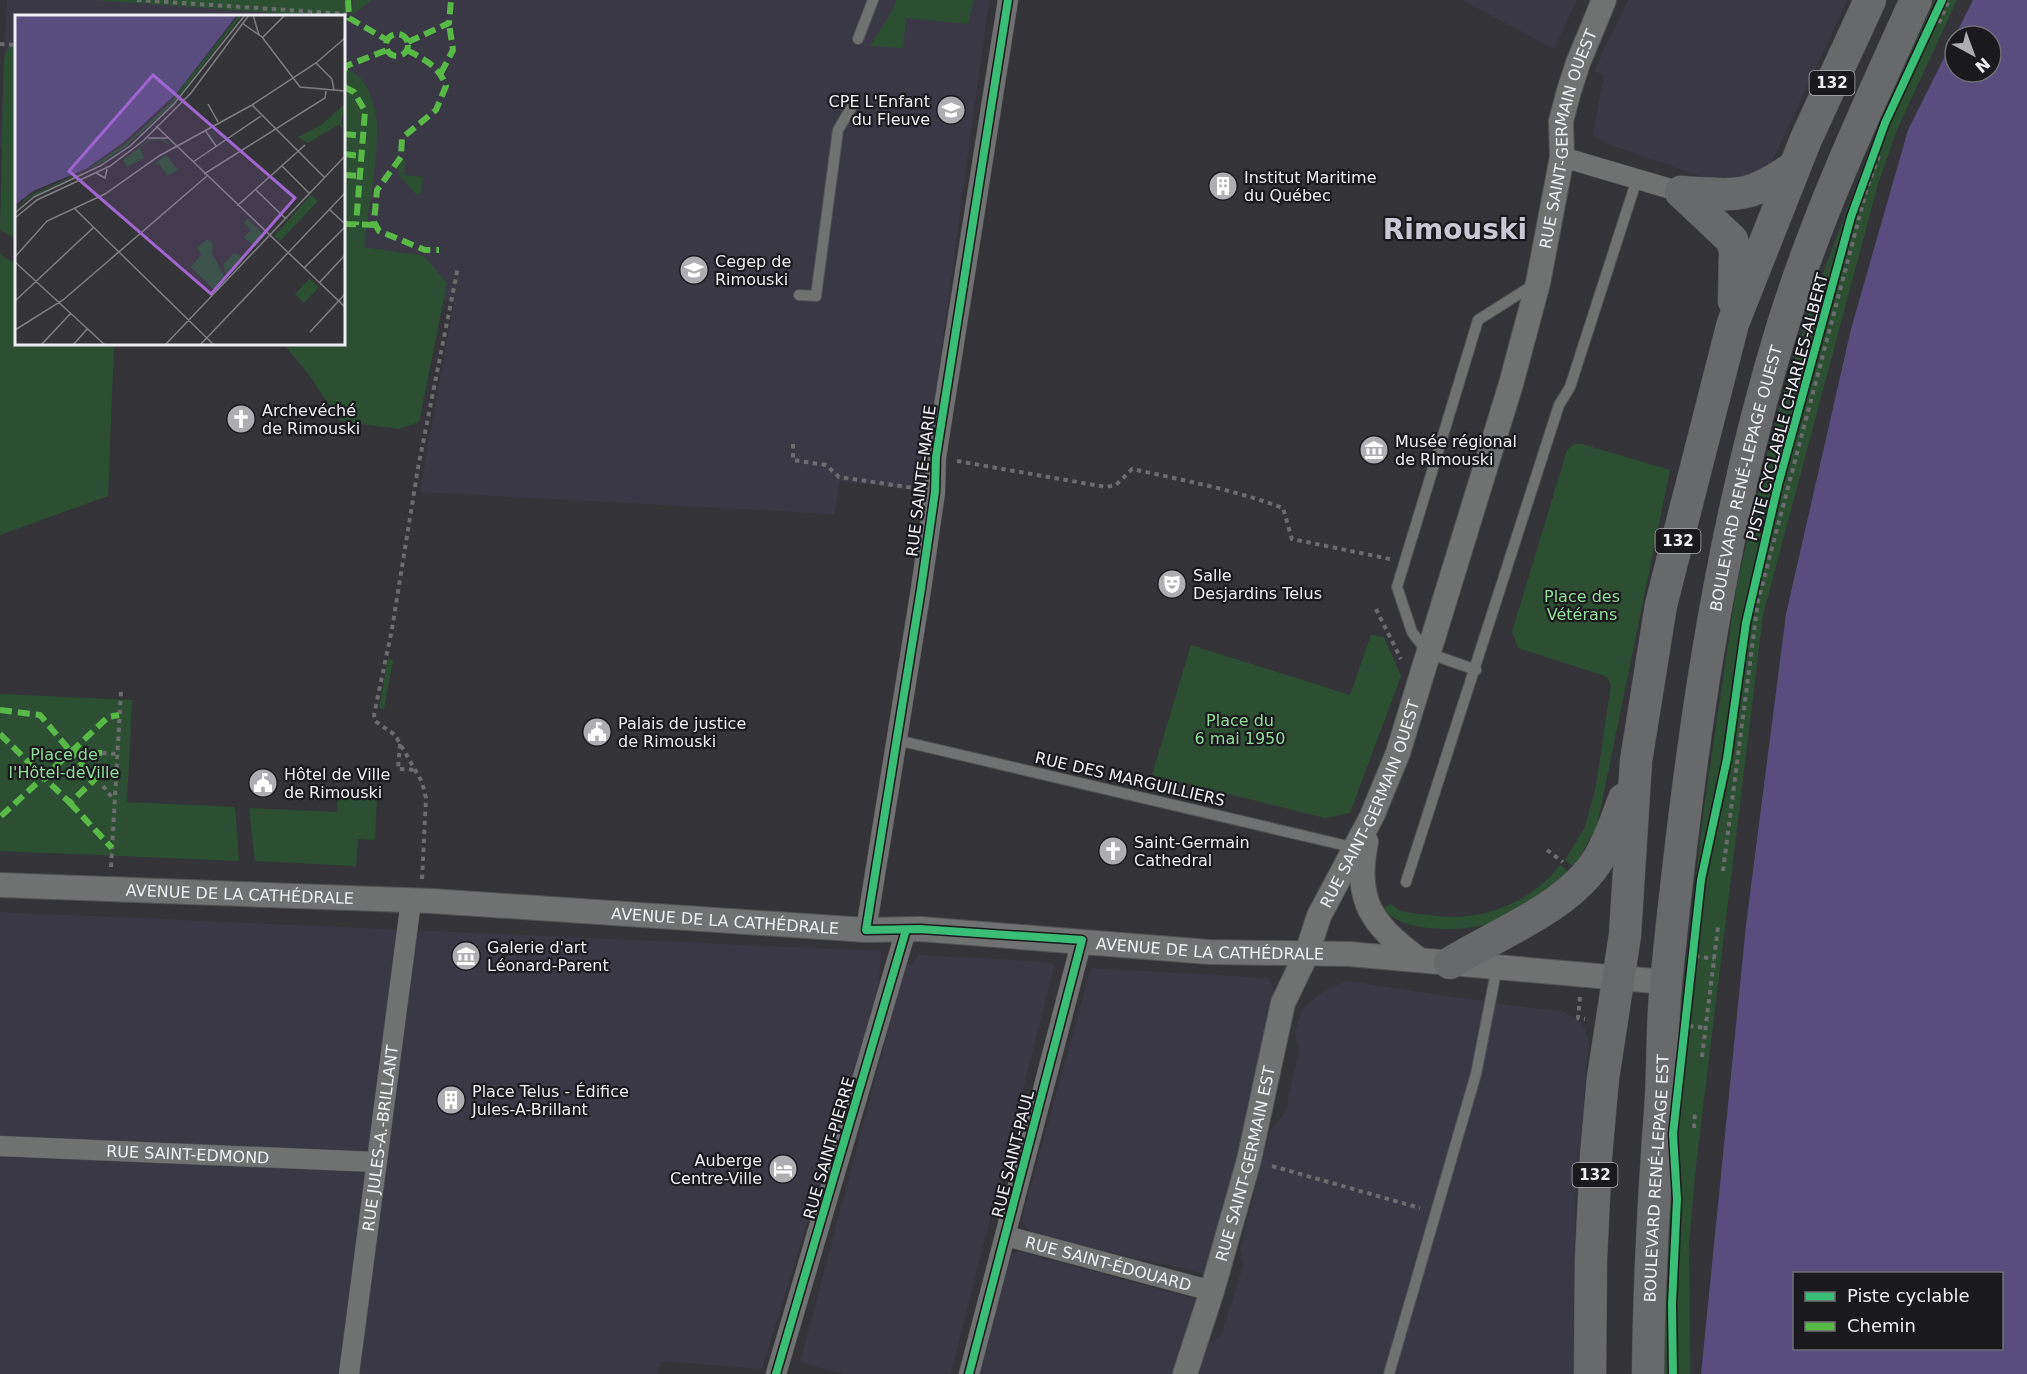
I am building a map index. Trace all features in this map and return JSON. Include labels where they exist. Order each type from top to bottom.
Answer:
[{"type":"main road","name":"132","points":[[1590,1374],[1591,1259],[1596,1156],[1603,1078],[1620,978],[1636,761],[1661,605],[1733,323],[1794,167],[1870,0]]},
{"type":"main road","name":"BOULEVARD RENÉ-LEPAGE OUEST","points":[[1679,974],[1708,642],[1745,456],[1782,327],[1811,244],[1845,155],[1916,0]]},
{"type":"main road","points":[[1681,192],[1743,194],[1766,187],[1794,167]]},
{"type":"main road","points":[[1681,192],[1722,227],[1732,240],[1735,252],[1733,323]]},
{"type":"main road","points":[[1450,963],[1562,897],[1587,874],[1599,859],[1616,825],[1636,761]]},
{"type":"main road","name":"BOULEVARD RENÉ-LEPAGE EST","points":[[1648,1374],[1652,1213],[1679,974]]},
{"type":"street","name":"RUE SAINTE-MARIE","points":[[866,930],[935,492],[936,457],[1008,0]]},
{"type":"street","name":"RUE SAINT-GERMAIN OUEST","points":[[1307,953],[1319,916],[1356,848],[1398,753],[1511,384],[1538,283],[1562,157],[1562,121],[1569,91],[1604,0]]},
{"type":"street","points":[[1562,157],[1681,192]]},
{"type":"street","points":[[1371,816],[1362,860],[1361,881],[1364,897],[1375,922],[1390,938],[1418,959]]},
{"type":"street","name":"AVENUE DE LA CATHÉDRALE","points":[[0,885],[416,901],[866,930],[906,930],[1082,940],[1209,952],[1307,953],[1418,959],[1620,978],[1679,974]]},
{"type":"street","name":"RUE JULES-A.-BRILLANT","points":[[349,1374],[375,1162],[416,901]]},
{"type":"street","name":"RUE SAINT-PIERRE","points":[[776,1374],[906,930]]},
{"type":"street","name":"RUE SAINT-PAUL","points":[[969,1374],[1082,940]]},
{"type":"street","name":"RUE SAINT-GERMAIN EST","points":[[1185,1374],[1212,1291],[1249,1160],[1284,1003],[1307,953]]},
{"type":"street","name":"RUE SAINT-EDMOND","points":[[0,1146],[375,1162]]},
{"type":"street","name":"RUE SAINT-ÉDOUARD","points":[[1006,1236],[1212,1291]]},
{"type":"lane","points":[[858,39],[873,0]]},
{"type":"lane","points":[[799,295],[816,296],[838,130],[851,108]]},
{"type":"lane","points":[[1406,882],[1476,670],[1559,405],[1570,387],[1637,179]]},
{"type":"lane","points":[[1476,670],[1425,664],[1397,587],[1478,320],[1538,283]]},
{"type":"lane","name":"RUE DES MARGUILLIERS","points":[[897,741],[1356,848]]},
{"type":"lane","points":[[1389,1374],[1437,1217],[1476,1074],[1497,967]]},
{"type":"path","points":[[137,0],[347,14]]},
{"type":"path","points":[[1931,32],[1942,0]]},
{"type":"path","points":[[1931,32],[1949,0]]},
{"type":"path","points":[[0,44],[15,45]]},
{"type":"path","points":[[1723,871],[1758,600],[1867,188],[1880,147]]},
{"type":"path","points":[[416,901],[426,798],[416,770],[400,743],[394,735],[375,721],[375,710],[392,629],[418,468],[458,267]]},
{"type":"path","points":[[793,444],[793,460],[826,465],[839,477],[935,492]]},
{"type":"path","points":[[936,457],[1106,487],[1116,485],[1132,469],[1257,498],[1283,508],[1292,540],[1393,559]]},
{"type":"path","points":[[1376,609],[1406,668],[1425,664]]},
{"type":"path","points":[[110,888],[121,691]]},
{"type":"path","points":[[400,743],[398,769],[416,770]]},
{"type":"path","points":[[102,753],[117,754]]},
{"type":"path","points":[[103,786],[114,800]]},
{"type":"path","points":[[1547,850],[1563,862]]},
{"type":"path","points":[[1702,1057],[1718,927]]},
{"type":"path","points":[[1679,974],[1693,955],[1694,946]]},
{"type":"path","points":[[1693,955],[1714,958]]},
{"type":"path","points":[[1683,1036],[1686,1014]]},
{"type":"path","points":[[1684,1026],[1706,1028]]},
{"type":"path","points":[[1694,1128],[1695,1113]]},
{"type":"path","points":[[1249,1160],[1325,1179],[1334,1184],[1416,1207],[1437,1217]]},
{"type":"shaded area","name":"Cegep de Rimouski","points":[[7,0],[989,0],[922,491],[840,481],[834,514],[420,492],[454,301],[443,299],[447,283],[345,246],[345,15],[15,15],[15,216],[0,144]]},
{"type":"shaded area","points":[[1462,0],[1577,0],[1554,49]]},
{"type":"shaded area","points":[[1628,0],[1847,0],[1770,166],[1754,182],[1718,182],[1605,143],[1593,135],[1604,75],[1594,71]]},
{"type":"shaded area","points":[[1973,0],[2027,0],[2027,1374],[1701,1374],[1746,925],[1786,614],[1851,329],[1908,130],[1943,60],[1943,84],[2003,84],[2003,24],[1961,24]]},
{"type":"shaded area","points":[[0,912],[881,951],[878,992],[762,1369],[661,1361],[657,1374],[0,1374]]},
{"type":"shaded area","points":[[918,955],[1050,962],[1054,966],[951,1374],[844,1374],[800,1362],[906,963],[912,965]]},
{"type":"shaded area","points":[[1091,968],[1268,978],[1274,988],[1228,1195],[1204,1273],[1039,1237],[1029,1231],[1021,1221]]},
{"type":"shaded area","points":[[1347,981],[1529,1008],[1560,1010],[1582,1022],[1589,1042],[1575,1201],[1575,1374],[1199,1374],[1208,1344],[1221,1336],[1243,1266],[1240,1249],[1270,1131],[1285,1113],[1299,1051],[1295,1031],[1303,1008],[1324,991]]},
{"type":"shaded area","points":[[1018,1251],[1195,1299],[1172,1374],[979,1374],[1011,1255]]},
{"type":"green space","points":[[94,0],[347,0],[344,15],[302,15]]},
{"type":"green space","points":[[353,0],[372,0],[352,15]]},
{"type":"green space","points":[[896,0],[974,0],[968,24],[906,18],[903,48],[870,46],[894,8]]},
{"type":"green space","points":[[1935,0],[1957,0],[1946,24],[1943,24],[1943,30],[1897,130],[1878,184],[1763,615],[1696,1165],[1689,1245],[1690,1374],[1658,1374],[1674,1063],[1704,808],[1737,584],[1774,424],[1810,308],[1885,108]]},
{"type":"green space","points":[[8,47],[15,47],[15,238],[0,230],[4,59]]},
{"type":"green space","points":[[345,69],[352,71],[365,84],[370,93],[377,122],[376,159],[364,247],[424,256],[447,283],[419,422],[399,429],[340,421],[310,376],[285,345],[345,345]]},
{"type":"green space","points":[[405,159],[404,175],[423,177],[421,193],[417,195],[401,178],[397,166]]},
{"type":"green space","points":[[0,254],[15,263],[15,345],[114,345],[108,496],[0,535]]},
{"type":"green space","name":"Place des Vétérans","points":[[1574,444],[1582,444],[1670,470],[1597,826],[1574,867],[1565,860],[1585,827],[1596,786],[1611,685],[1607,677],[1518,648],[1512,632],[1567,450]]},
{"type":"green space","name":"Place du 6 mai 1950","points":[[1371,635],[1384,637],[1401,676],[1350,813],[1325,818],[1152,775],[1191,645],[1350,695]]},
{"type":"green space","points":[[388,659],[393,660],[384,709],[379,708]]},
{"type":"green space","name":"Place de l'Hôtel-deVille","points":[[0,694],[132,700],[127,802],[235,807],[239,861],[0,851]]},
{"type":"green space","points":[[338,795],[377,797],[375,840],[358,839],[356,866],[255,861],[249,808],[337,812]]},
{"type":"green space","points":[[1560,865],[1570,873],[1522,910],[1493,923],[1460,928],[1423,927],[1407,924],[1393,917],[1383,908],[1391,904],[1400,911],[1443,917],[1482,914],[1520,900],[1542,884]]},
{"type":"marked path","points":[[348,0],[349,18],[387,40]]},
{"type":"marked path","points":[[408,42],[449,23],[451,0]]},
{"type":"marked path","points":[[441,73],[453,50],[449,23]]},
{"type":"marked path","points":[[397,34],[405,37],[408,45],[405,53],[397,56],[389,53],[386,45],[389,37],[397,34]]},
{"type":"marked path","points":[[345,68],[346,66],[387,50]]},
{"type":"marked path","points":[[407,50],[435,68],[446,86],[436,110],[402,138],[401,157],[377,190],[374,222],[379,231],[425,250],[439,250]]},
{"type":"marked path","points":[[345,88],[354,92],[365,111],[356,225]]},
{"type":"marked path","points":[[345,134],[363,136]]},
{"type":"marked path","points":[[345,154],[361,156]]},
{"type":"marked path","points":[[345,175],[360,176]]},
{"type":"marked path","points":[[345,224],[376,225]]},
{"type":"marked path","points":[[0,710],[40,715],[71,752],[102,753]]},
{"type":"marked path","points":[[71,752],[108,717],[119,715]]},
{"type":"marked path","points":[[0,734],[70,803],[95,779],[71,752],[0,817]]},
{"type":"marked path","points":[[70,803],[112,848]]},
{"type":"cycle path","points":[[969,1374],[1082,940],[920,929],[866,930],[921,589],[935,492],[936,457],[1008,0]]},
{"type":"cycle path","name":"PISTE CYCLABLE CHARLES-ALBERT","points":[[1673,1374],[1672,1304],[1677,1199],[1673,1134],[1701,880],[1727,759],[1746,623],[1778,485],[1851,217],[1885,123],[1942,0]]},
{"type":"cycle path","points":[[776,1374],[906,930]]},
{"type":"place","name":"CPE L'Enfant du Fleuve","points":[[951,110]]},
{"type":"place","name":"Institut Maritime du Québec","points":[[1223,186]]},
{"type":"place","name":"Cegep de Rimouski","points":[[694,270]]},
{"type":"place","name":"Archevéché de Rimouski","points":[[241,419]]},
{"type":"place","name":"Musée régional de RImouski","points":[[1374,450]]},
{"type":"place","name":"Salle Desjardins Telus","points":[[1172,584]]},
{"type":"place","name":"Palais de justice de Rimouski","points":[[597,732]]},
{"type":"place","name":"Hôtel de Ville de Rimouski","points":[[263,783]]},
{"type":"place","name":"Saint-Germain Cathedral","points":[[1113,851]]},
{"type":"place","name":"Galerie d'art Léonard-Parent","points":[[466,956]]},
{"type":"place","name":"Place Telus - Édifice Jules-A-Brillant","points":[[451,1100]]},
{"type":"place","name":"Auberge Centre-Ville","points":[[783,1169]]},
{"type":"district","name":"Rimouski","points":[[1455,229]]}]
